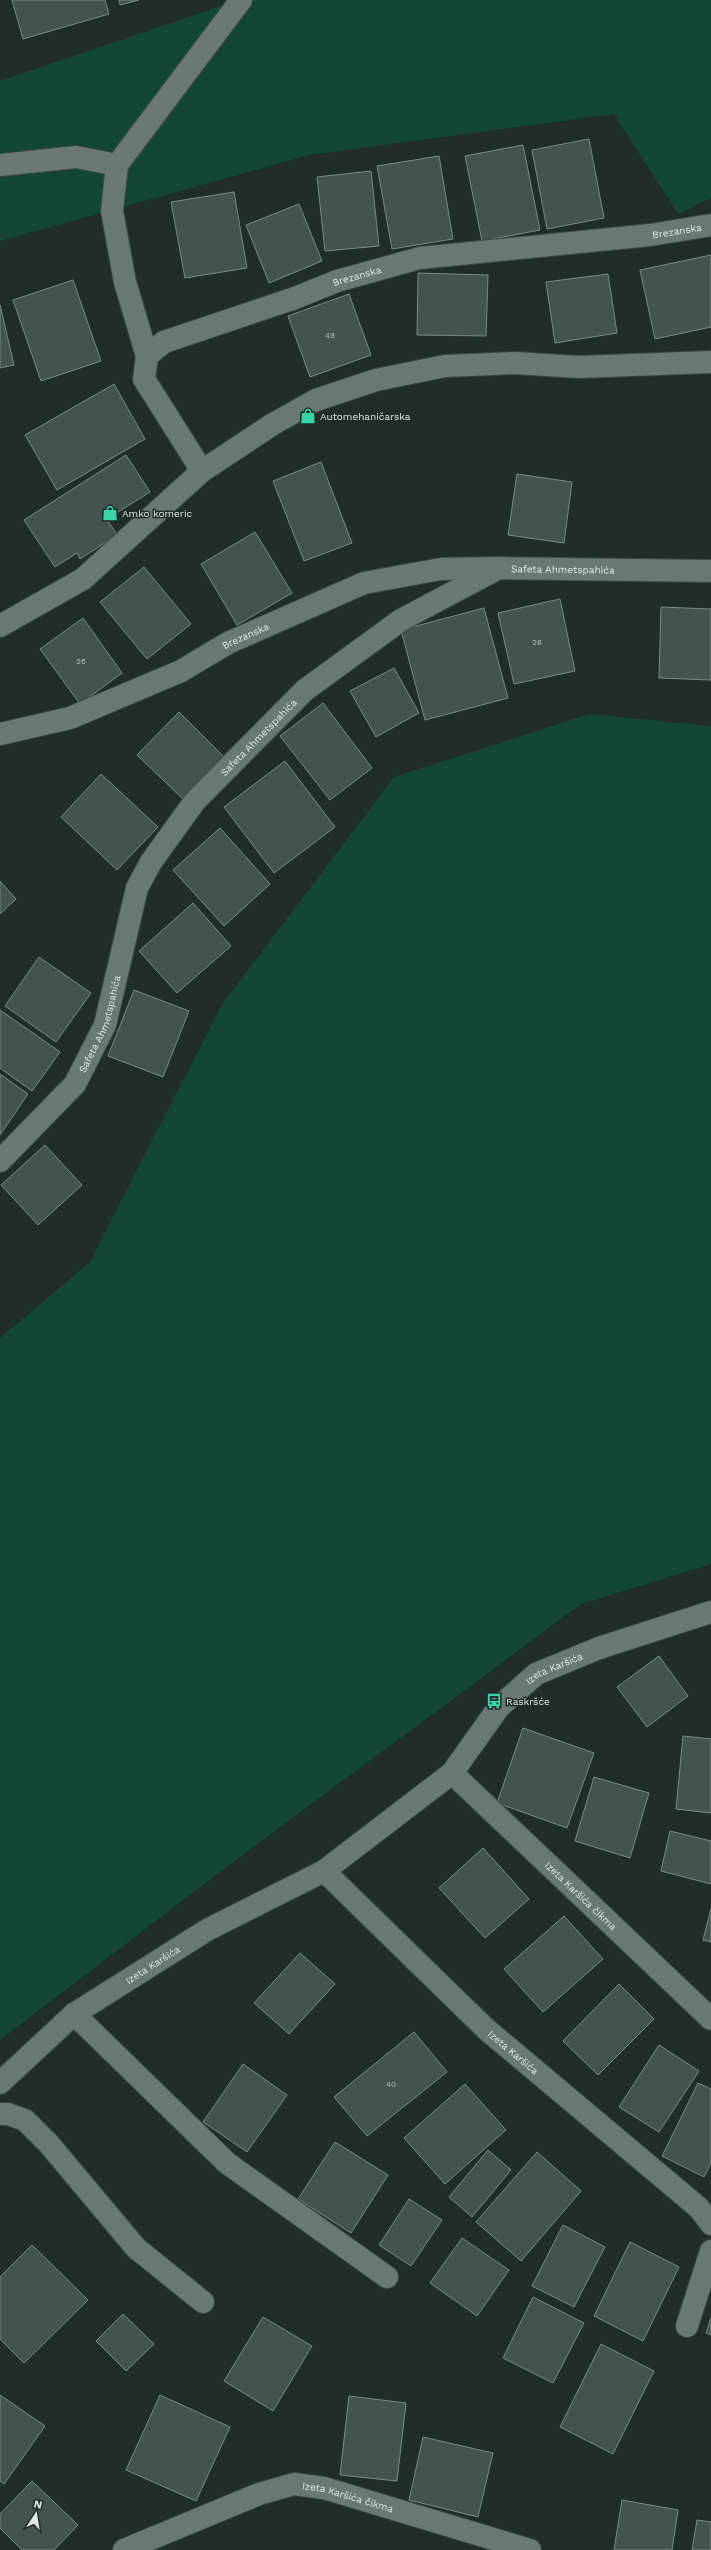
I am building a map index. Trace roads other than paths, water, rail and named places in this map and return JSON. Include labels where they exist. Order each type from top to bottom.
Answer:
[{"type":"street","points":[[202,471],[144,379],[147,356],[125,282],[112,211],[117,165],[241,0]]},
{"type":"street","points":[[0,165],[76,157],[117,165]]},
{"type":"street","name":"Brezanska","points":[[147,356],[164,342],[295,298],[337,281],[420,258],[650,235],[711,225]]},
{"type":"street","points":[[0,626],[83,579],[202,471],[273,424],[316,400],[376,380],[445,366],[515,363],[579,366],[711,362]]},
{"type":"street","name":"Brezanska","points":[[0,734],[70,718],[181,670],[228,643],[364,584],[441,568],[499,568]]},
{"type":"street","name":"Safeta Ahmetspahića","points":[[0,1161],[75,1084],[105,1024],[137,888],[151,862],[195,801],[310,686],[401,620],[499,568],[711,571]]},
{"type":"street","name":"Izeta Karšića","points":[[0,2083],[74,2014],[207,1930],[324,1871],[452,1773],[499,1707],[536,1674],[599,1648],[711,1612]]},
{"type":"street","name":"Izeta Karšića čikma","points":[[452,1773],[711,2019]]},
{"type":"street","name":"Izeta Karšića","points":[[324,1871],[486,2029],[699,2208],[711,2224]]},
{"type":"street","points":[[74,2014],[227,2163],[387,2277]]},
{"type":"street","points":[[0,2114],[8,2114],[25,2120],[49,2144],[136,2248],[203,2302]]},
{"type":"street","points":[[687,2326],[711,2251]]},
{"type":"street","name":"Izeta Karšića čikma","points":[[124,2550],[259,2494],[294,2484],[324,2488],[530,2550]]},
{"type":"place","name":"Automehaničarska","points":[[308,416]]},
{"type":"place","name":"Amko komeric","points":[[110,513]]},
{"type":"place","name":"Raskršće","points":[[494,1701]]}]
